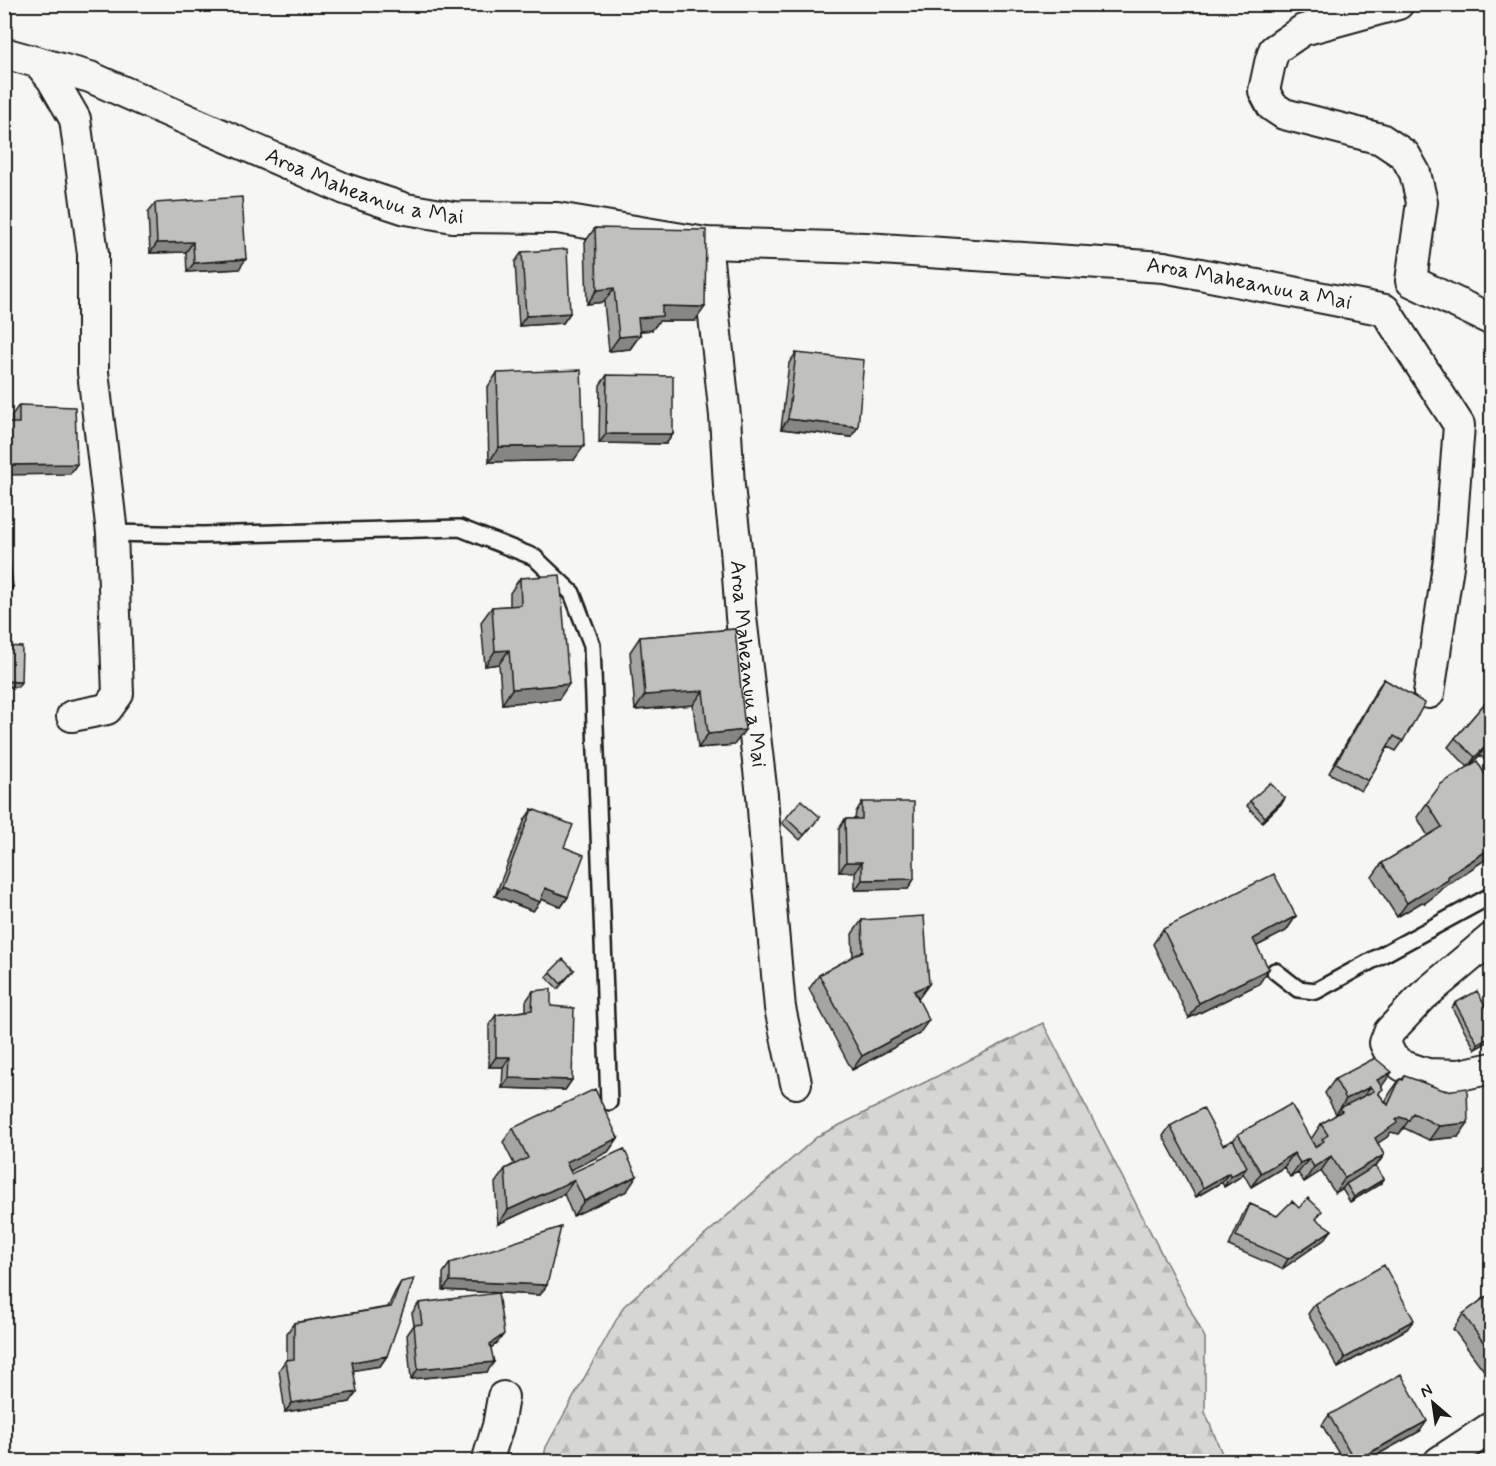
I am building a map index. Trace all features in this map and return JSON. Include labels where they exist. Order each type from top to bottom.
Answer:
[{"type":"street","points":[[1398,4],[1303,30],[1274,50],[1264,91],[1272,106],[1284,114],[1381,139],[1405,155],[1414,173],[1422,202],[1412,281],[1491,320]]},
{"type":"street","name":"Aroa Maheanuu a Mai","points":[[4,53],[90,78],[345,189],[406,209],[453,217],[557,218],[706,243],[865,248],[1164,267],[1385,310],[1459,425],[1449,559],[1429,693]]},
{"type":"street","points":[[39,63],[52,79],[75,119],[93,254],[93,372],[112,533],[118,693],[107,709],[72,716]]},
{"type":"street","name":"Aroa Maheanuu a Mai","points":[[706,243],[725,416],[741,617],[762,795],[780,1008],[795,1083]]},
{"type":"street","points":[[1491,938],[1423,996],[1389,1032],[1385,1043],[1392,1058],[1403,1066],[1427,1074],[1460,1075],[1491,1068]]},
{"type":"street","points":[[487,1461],[498,1426],[503,1397]]},
{"type":"street","points":[[1439,1461],[1491,1427]]},
{"type":"lane","points":[[112,533],[203,535],[460,528],[534,558],[572,593],[592,645],[609,1102]]},
{"type":"lane","points":[[1275,971],[1298,988],[1316,991],[1491,895]]},
{"type":"green space","points":[[1043,1023],[1205,1338],[1205,1412],[1225,1461],[543,1461],[546,1447],[624,1306],[818,1136]]},
{"type":"building","points":[[242,197],[246,259],[194,263],[193,242],[157,243],[155,203]]},
{"type":"building","points":[[595,228],[706,230],[705,307],[662,306],[662,316],[638,318],[640,335],[619,337],[614,288],[597,290]]},
{"type":"building","points":[[567,249],[570,313],[526,316],[522,252]]},
{"type":"building","points":[[796,353],[864,360],[858,427],[788,419]]},
{"type":"building","points":[[581,370],[584,446],[499,447],[497,373]]},
{"type":"building","points":[[607,375],[673,376],[673,434],[606,434]]},
{"type":"building","points":[[19,405],[75,407],[77,464],[4,465],[4,423],[19,423]]},
{"type":"building","points":[[4,546],[8,546],[13,587],[4,588]]},
{"type":"building","points":[[560,575],[569,684],[512,689],[509,650],[495,651],[492,607],[521,605],[520,578]]},
{"type":"building","points":[[735,629],[745,730],[708,734],[703,691],[645,695],[640,637]]},
{"type":"building","points":[[4,646],[22,647],[21,682],[4,681]]},
{"type":"building","points":[[1384,679],[1425,703],[1403,741],[1394,736],[1368,781],[1336,763]]},
{"type":"building","points":[[1491,696],[1491,749],[1487,745],[1475,757],[1455,738]]},
{"type":"building","points":[[1477,761],[1489,781],[1491,780],[1491,848],[1448,876],[1448,880],[1407,903],[1382,863],[1442,827],[1427,803],[1441,784]]},
{"type":"building","points":[[1270,783],[1285,798],[1265,817],[1250,801]]},
{"type":"building","points":[[801,800],[820,817],[804,835],[786,818]]},
{"type":"building","points":[[862,802],[914,802],[914,879],[862,880],[862,862],[846,862],[845,819],[862,819]]},
{"type":"building","points":[[532,809],[573,825],[564,847],[584,855],[568,897],[545,888],[540,902],[502,887]]},
{"type":"building","points":[[1274,874],[1296,916],[1253,939],[1269,969],[1199,1003],[1163,929]]},
{"type":"building","points":[[924,916],[929,984],[914,991],[929,1020],[862,1056],[819,975],[863,951],[862,920]]},
{"type":"building","points":[[563,959],[574,970],[561,984],[550,972]]},
{"type":"building","points":[[551,989],[551,1006],[574,1008],[572,1080],[509,1078],[510,1057],[496,1057],[496,1015],[532,1010],[533,991]]},
{"type":"building","points":[[1477,991],[1491,1016],[1491,1037],[1478,1044],[1455,1003]]},
{"type":"building","points":[[1375,1058],[1392,1072],[1377,1080],[1383,1089],[1378,1093],[1388,1105],[1400,1079],[1403,1080],[1405,1076],[1446,1091],[1467,1088],[1468,1123],[1439,1126],[1413,1113],[1409,1120],[1400,1117],[1396,1120],[1397,1123],[1375,1138],[1384,1155],[1345,1178],[1331,1156],[1314,1167],[1309,1159],[1300,1163],[1294,1153],[1261,1173],[1238,1134],[1291,1104],[1315,1147],[1328,1135],[1321,1124],[1342,1111],[1340,1108],[1374,1091],[1370,1087],[1346,1099],[1335,1079]]},
{"type":"building","points":[[595,1089],[618,1138],[566,1162],[571,1173],[624,1149],[637,1176],[584,1201],[574,1180],[508,1210],[505,1169],[528,1158],[513,1128]]},
{"type":"building","points":[[1203,1108],[1223,1145],[1233,1140],[1247,1167],[1230,1177],[1229,1173],[1203,1188],[1170,1126]]},
{"type":"building","points":[[1375,1166],[1384,1179],[1354,1197],[1346,1184]]},
{"type":"building","points":[[1308,1198],[1322,1211],[1316,1219],[1332,1230],[1288,1259],[1236,1236],[1250,1204],[1277,1216],[1292,1201],[1299,1208]]},
{"type":"building","points":[[561,1227],[547,1285],[450,1281],[450,1263]]},
{"type":"building","points":[[1384,1265],[1414,1320],[1345,1358],[1315,1304]]},
{"type":"building","points":[[414,1279],[387,1356],[352,1362],[357,1392],[292,1403],[286,1360],[294,1359],[294,1323],[391,1307],[401,1282]]},
{"type":"building","points":[[498,1293],[504,1334],[490,1344],[494,1362],[418,1369],[414,1325],[422,1324],[419,1303]]},
{"type":"building","points":[[1491,1293],[1491,1353],[1463,1314]]},
{"type":"building","points":[[1401,1374],[1427,1421],[1355,1461],[1329,1415]]}]
